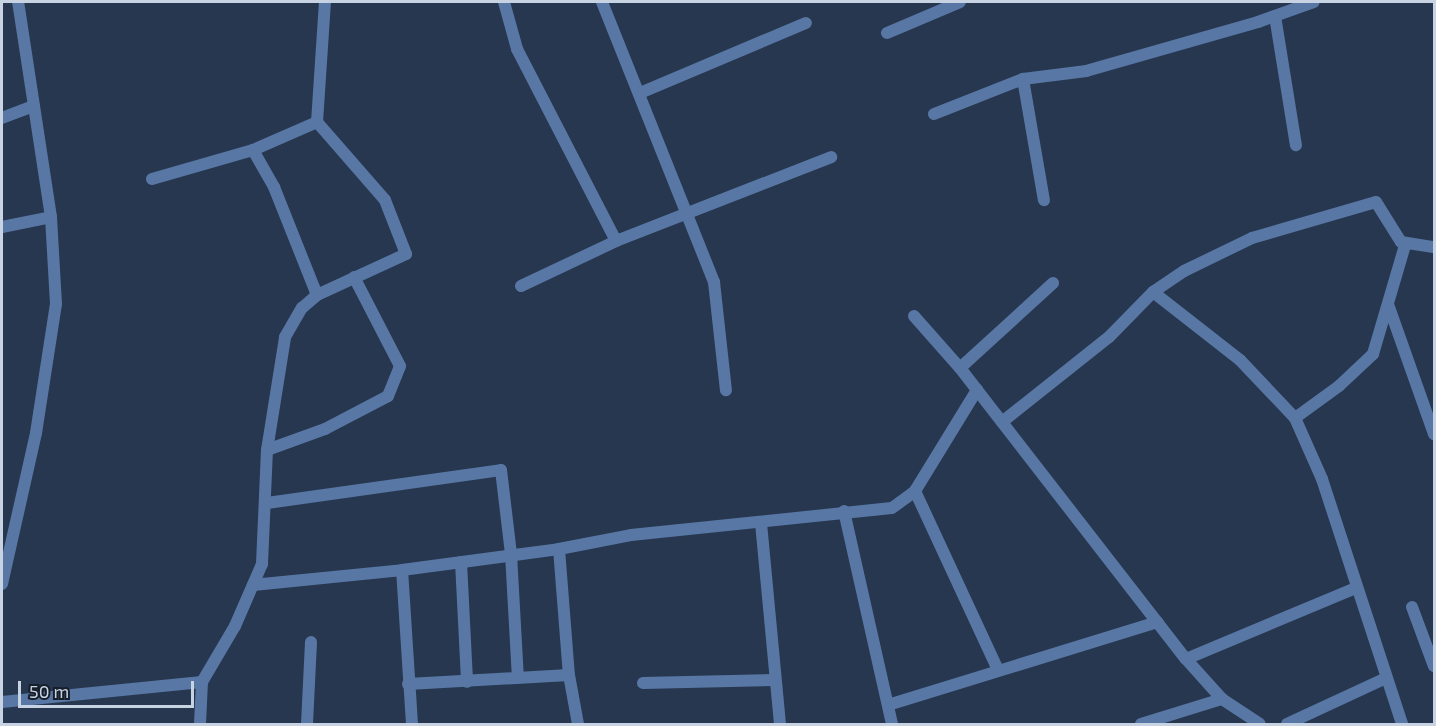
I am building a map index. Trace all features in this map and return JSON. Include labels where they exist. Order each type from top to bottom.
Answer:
[{"type":"street","points":[[2,584],[51,351],[56,304],[51,217],[18,2]]},
{"type":"street","points":[[200,724],[202,682],[262,564],[267,502],[267,450],[285,337],[302,308],[317,296],[354,277],[399,260],[405,249],[385,200],[317,122],[325,2]]},
{"type":"street","points":[[504,2],[516,50],[616,241]]},
{"type":"street","points":[[602,2],[714,282],[726,390]]},
{"type":"street","points":[[887,33],[960,2]]},
{"type":"street","points":[[934,114],[1023,80],[1086,71],[1275,16],[1314,2]]},
{"type":"street","points":[[1275,16],[1296,145]]},
{"type":"street","points":[[640,93],[806,23]]},
{"type":"street","points":[[1023,80],[1044,200]]},
{"type":"street","points":[[2,118],[34,106]]},
{"type":"street","points":[[152,179],[253,150],[317,122]]},
{"type":"street","points":[[253,150],[274,187],[317,296]]},
{"type":"street","points":[[521,286],[616,241],[831,157]]},
{"type":"street","points":[[1002,422],[1109,337],[1153,292],[1184,271],[1252,238],[1372,202],[1405,245]]},
{"type":"street","points":[[2,227],[51,217]]},
{"type":"street","points":[[1405,245],[1434,246]]},
{"type":"street","points":[[1295,418],[1370,358],[1389,307],[1405,245]]},
{"type":"street","points":[[267,450],[325,429],[388,396],[400,366],[354,277]]},
{"type":"street","points":[[960,368],[1053,283]]},
{"type":"street","points":[[1153,292],[1240,360],[1295,418],[1322,480],[1402,724]]},
{"type":"street","points":[[1389,307],[1434,434]]},
{"type":"street","points":[[914,316],[960,368],[1186,659],[1222,699],[1260,724]]},
{"type":"street","points":[[253,585],[402,570],[559,549],[631,535],[760,523],[844,511],[892,508],[915,491],[977,390]]},
{"type":"street","points":[[267,502],[501,470],[511,554],[518,678]]},
{"type":"street","points":[[915,491],[998,670]]},
{"type":"street","points":[[844,511],[892,724]]},
{"type":"street","points":[[760,523],[773,680],[780,724]]},
{"type":"street","points":[[559,549],[569,675],[578,724]]},
{"type":"street","points":[[461,562],[467,682]]},
{"type":"street","points":[[402,570],[412,724]]},
{"type":"street","points":[[1186,659],[1356,588]]},
{"type":"street","points":[[1412,607],[1434,666]]},
{"type":"street","points":[[888,705],[1157,622]]},
{"type":"street","points":[[307,724],[311,642]]},
{"type":"street","points":[[408,684],[569,675]]},
{"type":"street","points":[[1287,724],[1386,678]]},
{"type":"street","points":[[643,683],[773,680]]},
{"type":"street","points":[[2,702],[202,682]]},
{"type":"street","points":[[1141,724],[1222,699]]}]
